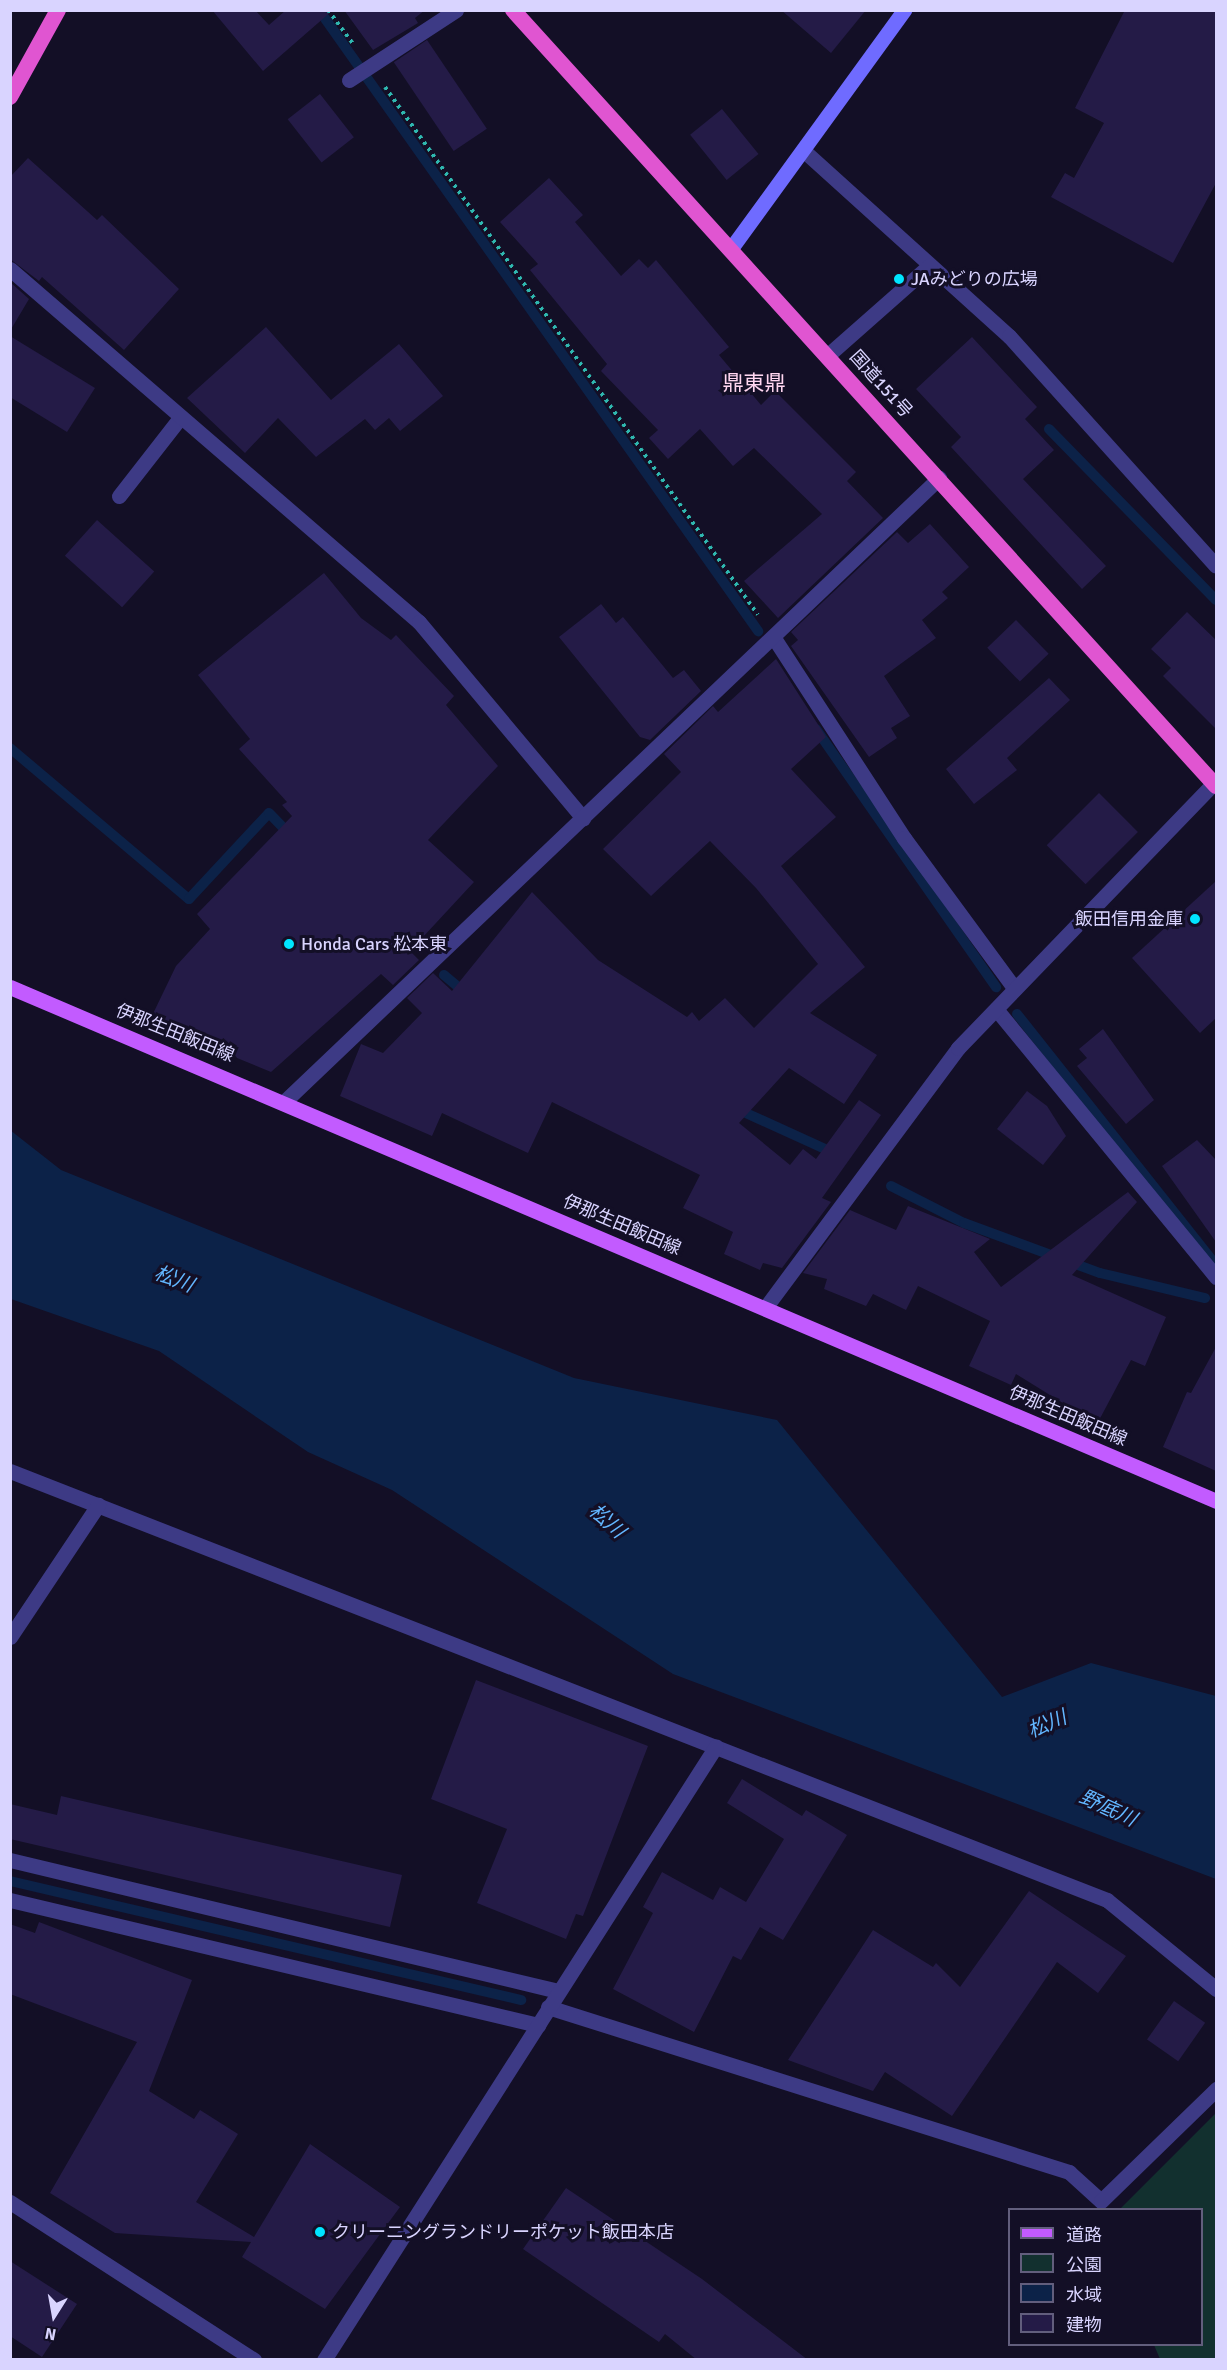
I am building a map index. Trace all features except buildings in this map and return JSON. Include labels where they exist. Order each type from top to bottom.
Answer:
[{"type":"highway","points":[[10,97],[58,10]]},
{"type":"highway","name":"国道151号","points":[[513,10],[732,247],[1215,784]]},
{"type":"main road","points":[[732,247],[904,10]]},
{"type":"main road","name":"伊那生田飯田線","points":[[10,987],[286,1100],[1216,1501]]},
{"type":"street","points":[[349,80],[456,10]]},
{"type":"street","points":[[803,150],[1009,336],[1216,566]]},
{"type":"street","points":[[828,355],[929,266]]},
{"type":"street","points":[[10,268],[180,418],[419,622],[583,818]]},
{"type":"street","points":[[119,496],[180,418]]},
{"type":"street","points":[[286,1100],[774,638],[939,478]]},
{"type":"street","points":[[774,638],[903,838],[1015,989]]},
{"type":"street","points":[[765,1308],[958,1048],[1215,784]]},
{"type":"street","points":[[996,1009],[1216,1277]]},
{"type":"street","points":[[10,1471],[1107,1900],[1216,1989]]},
{"type":"street","points":[[10,1637],[98,1505]]},
{"type":"street","points":[[324,2360],[716,1746]]},
{"type":"street","points":[[10,1860],[558,1991]]},
{"type":"street","points":[[10,1900],[538,2025]]},
{"type":"street","points":[[548,2007],[1069,2172],[1101,2201],[1216,2089]]},
{"type":"street","points":[[10,2202],[254,2360]]},
{"type":"path","points":[[328,10],[774,638]]},
{"type":"green space","points":[[1216,2113],[1216,2359],[1160,2359],[1154,2346],[1203,2346],[1203,2208],[1121,2208]]},
{"type":"water","points":[[10,1130],[61,1170],[574,1378],[777,1420],[1002,1697],[1091,1663],[1216,1696],[1216,1879],[673,1674],[392,1490],[308,1452],[159,1351],[11,1299]]},
{"type":"waterway","points":[[319,10],[758,631]]},
{"type":"waterway","points":[[1049,429],[1216,600]]},
{"type":"waterway","points":[[816,729],[996,987]]},
{"type":"waterway","points":[[10,748],[189,899],[269,813],[290,835]]},
{"type":"waterway","points":[[444,975],[467,994]]},
{"type":"waterway","points":[[1017,1014],[1216,1265]]},
{"type":"waterway","points":[[737,1109],[834,1153]]},
{"type":"waterway","points":[[891,1186],[964,1223],[1100,1273],[1205,1298]]},
{"type":"waterway","points":[[10,1881],[521,2000]]},
{"type":"place","name":"JAみどりの広場","points":[[899,279]]},
{"type":"place","name":"飯田信用金庫","points":[[1195,919]]},
{"type":"place","name":"Honda Cars 松本東","points":[[289,944]]},
{"type":"place","name":"クリーニングランドリーポケット飯田本店","points":[[320,2232]]},
{"type":"district","name":"鼎東鼎","points":[[754,383]]},
{"type":"water label","name":"松川","points":[[174,1279]]},
{"type":"water label","name":"松川","points":[[607,1521]]},
{"type":"water label","name":"松川","points":[[1047,1724]]},
{"type":"water label","name":"野底川","points":[[1108,1808]]}]
